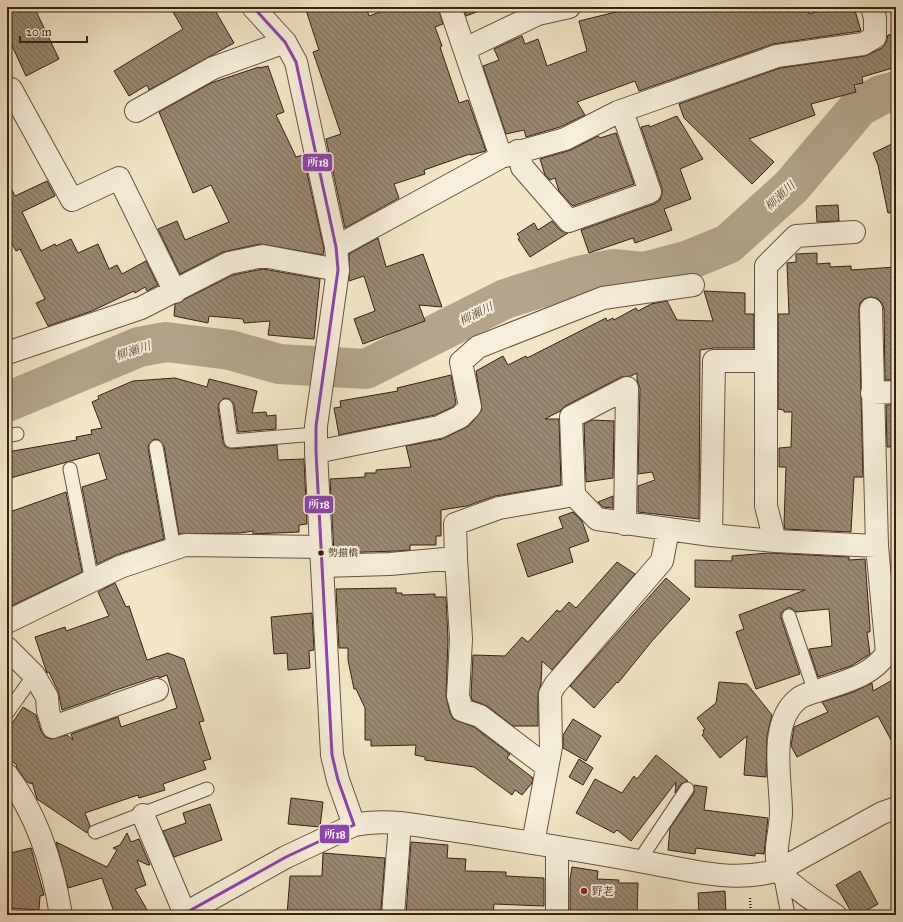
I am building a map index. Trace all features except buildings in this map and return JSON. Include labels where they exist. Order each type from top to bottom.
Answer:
[{"type":"street","points":[[253,7],[285,42],[296,62],[336,247],[338,270],[316,443],[332,754],[338,780],[354,826]]},
{"type":"street","points":[[450,7],[465,49],[509,154],[569,221],[650,192],[622,111]]},
{"type":"street","points":[[465,49],[538,14],[569,7]]},
{"type":"street","points":[[336,247],[509,154],[565,139],[622,111],[777,56],[863,44],[874,37],[875,18],[872,7]]},
{"type":"street","points":[[136,111],[213,68],[285,42]]},
{"type":"street","points":[[8,87],[72,200],[119,178],[175,292]]},
{"type":"street","points":[[775,541],[766,506],[766,266],[796,236],[854,232]]},
{"type":"street","points":[[7,353],[141,308],[175,292],[229,263],[263,256],[338,270]]},
{"type":"street","points":[[316,443],[439,427],[460,417],[470,407],[462,362],[478,347],[603,298],[693,285]]},
{"type":"street","points":[[835,915],[800,891],[779,870],[777,854],[781,813],[778,748],[785,715],[799,698],[865,675],[880,664],[887,654],[890,596],[877,546],[871,308]]},
{"type":"street","points":[[711,536],[714,361],[766,361]]},
{"type":"street","points":[[625,524],[627,388],[571,417],[574,495],[597,519],[625,524],[711,536],[877,546]]},
{"type":"street","points":[[872,393],[896,392]]},
{"type":"street","points":[[546,766],[480,716],[462,710],[458,696],[461,639],[455,524],[499,508],[574,495]]},
{"type":"street","points":[[533,842],[546,766],[551,747],[550,694],[555,685],[662,562],[668,530]]},
{"type":"street","points":[[7,622],[120,567],[174,550],[185,545],[322,556],[390,564],[456,558]]},
{"type":"street","points":[[7,648],[34,676],[48,697],[48,711],[53,727],[157,690]]},
{"type":"street","points":[[7,775],[30,810],[37,827],[61,915]]},
{"type":"street","points":[[143,814],[183,914],[286,857],[354,826],[373,821],[400,823],[533,842],[557,848],[639,861],[691,872],[719,875],[764,875],[779,870],[882,813],[896,808]]},
{"type":"street","points":[[393,915],[400,823]]},
{"type":"street","points":[[557,848],[557,915]]},
{"type":"lane","points":[[226,406],[231,441],[316,443]]},
{"type":"lane","points":[[156,447],[174,550]]},
{"type":"lane","points":[[70,469],[92,581]]},
{"type":"lane","points":[[789,616],[815,692]]},
{"type":"lane","points":[[7,713],[34,676]]},
{"type":"lane","points":[[95,832],[207,789]]},
{"type":"lane","points":[[639,861],[687,789]]},
{"type":"lane","points":[[779,870],[788,915]]},
{"type":"waterway","name":"柳瀬川","points":[[7,402],[139,347],[166,342],[230,350],[279,364],[366,369],[505,299],[578,276],[613,269],[644,272],[689,260],[728,244],[791,187],[859,107],[881,95],[896,91]]},
{"type":"transit line","name":"所18","points":[[182,915],[286,857],[354,825],[338,780],[332,755],[316,452],[316,426],[338,270],[336,247],[296,62],[285,42],[253,7]]},
{"type":"place","name":"勢揃橋","points":[[321,553]]},
{"type":"place","name":"野老","points":[[584,891]]}]
